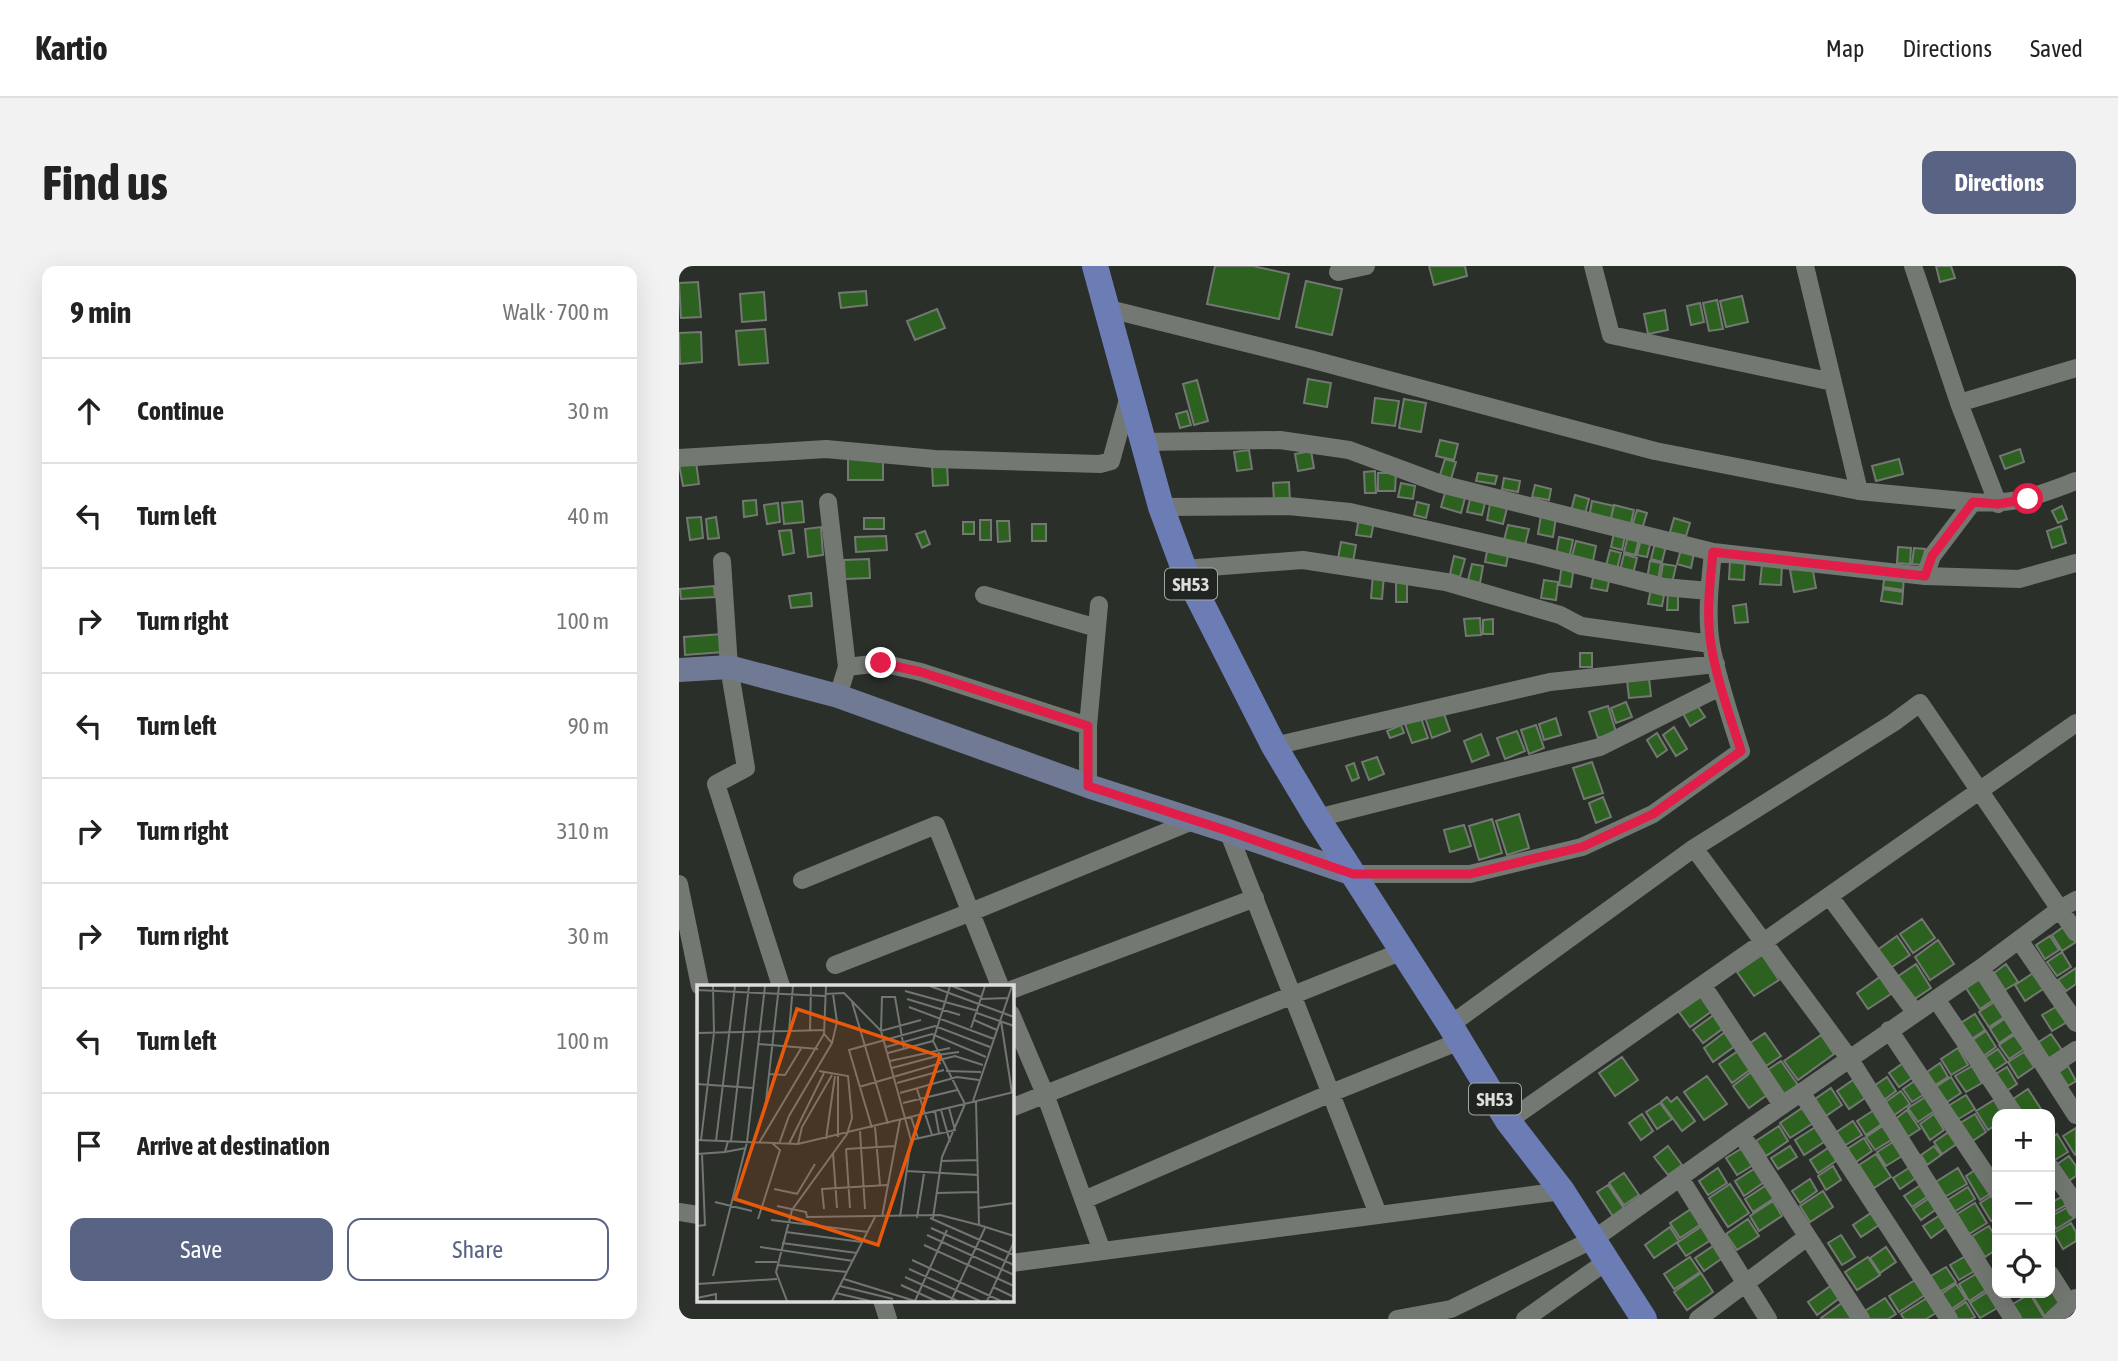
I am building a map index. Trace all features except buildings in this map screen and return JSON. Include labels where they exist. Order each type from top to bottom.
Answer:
[{"type":"main road","name":"SH53","points":[[1095,266],[1161,507],[1184,569],[1274,746],[1508,1121],[1562,1191],[1644,1319]]},
{"type":"street","points":[[1338,272],[1366,266]]},
{"type":"street","points":[[1593,266],[1611,335],[1833,382]]},
{"type":"street","points":[[1805,266],[1860,491]]},
{"type":"street","points":[[1913,266],[1959,403],[1998,504]]},
{"type":"street","points":[[1105,308],[1310,359],[1655,451],[1860,491],[1998,504],[2028,499],[2076,481]]},
{"type":"street","points":[[1959,403],[2076,368]]},
{"type":"street","points":[[679,458],[826,449],[935,459],[1100,464],[1111,461],[1130,392]]},
{"type":"street","points":[[1143,442],[1280,440],[1349,450],[1441,484],[1713,552],[1925,576],[2019,579],[2076,563]]},
{"type":"street","points":[[828,502],[846,667],[838,696]]},
{"type":"street","points":[[1925,576],[1932,556],[1973,502]]},
{"type":"street","points":[[1161,507],[1288,506],[1350,512],[1664,587],[1709,590]]},
{"type":"street","points":[[679,670],[729,667],[838,696],[1088,786],[1353,874],[1470,874],[1582,847],[1653,814],[1741,751],[1720,687],[1711,644],[1709,590],[1713,552]]},
{"type":"street","points":[[1184,569],[1303,560],[1446,582],[1560,615],[1581,626],[1711,644]]},
{"type":"street","points":[[722,561],[729,667],[746,768],[716,784],[781,985]]},
{"type":"street","points":[[984,595],[1097,628]]},
{"type":"street","points":[[1088,786],[1088,726],[1099,605]]},
{"type":"street","points":[[846,667],[881,663],[921,672],[1088,726]]},
{"type":"street","points":[[1274,746],[1550,682],[1716,664]]},
{"type":"street","points":[[1317,818],[1599,747],[1720,687]]},
{"type":"street","points":[[1084,1200],[1331,1093],[1455,1033],[1694,848],[1893,723],[1920,703],[1980,792],[2068,905],[2076,933]]},
{"type":"street","points":[[1508,1121],[2076,723]]},
{"type":"street","points":[[835,965],[1195,820]]},
{"type":"street","points":[[802,880],[936,825],[1000,985]]},
{"type":"street","points":[[1228,831],[1378,1214]]},
{"type":"street","points":[[1694,848],[1849,1058],[2013,1319]]},
{"type":"street","points":[[679,884],[700,985]]},
{"type":"street","points":[[1830,897],[1915,1012]]},
{"type":"street","points":[[1013,989],[1255,898]]},
{"type":"street","points":[[1525,1319],[1680,1178],[2068,905]]},
{"type":"street","points":[[2019,940],[2076,1023]]},
{"type":"street","points":[[1013,1107],[1403,951]]},
{"type":"street","points":[[1982,968],[2076,1115]]},
{"type":"street","points":[[1703,986],[1783,1105]]},
{"type":"street","points":[[1935,999],[2011,1109]]},
{"type":"street","points":[[1013,1019],[1045,1094],[1103,1251]]},
{"type":"street","points":[[1889,1030],[1992,1184]]},
{"type":"street","points":[[2047,1069],[2076,1050]]},
{"type":"street","points":[[1801,1092],[1949,1319]]},
{"type":"street","points":[[1741,1133],[1861,1319]]},
{"type":"street","points":[[2054,1172],[2076,1209]]},
{"type":"street","points":[[1680,1178],[1768,1319]]},
{"type":"street","points":[[1013,1264],[1562,1191]]},
{"type":"street","points":[[679,1212],[697,1215]]},
{"type":"street","points":[[1698,1319],[1807,1237]]},
{"type":"street","points":[[1397,1319],[1454,1314],[1600,1250]]},
{"type":"street","points":[[2053,1319],[2072,1301],[2055,1280]]},
{"type":"street","points":[[883,1302],[888,1319]]},
{"type":"route","points":[[881,663],[921,672],[1088,726],[1088,786],[1353,874],[1470,874],[1582,847],[1653,814],[1741,751],[1720,687],[1711,644],[1709,590],[1713,552],[1925,576],[1932,556],[1973,502],[1998,504],[2028,499]]}]
